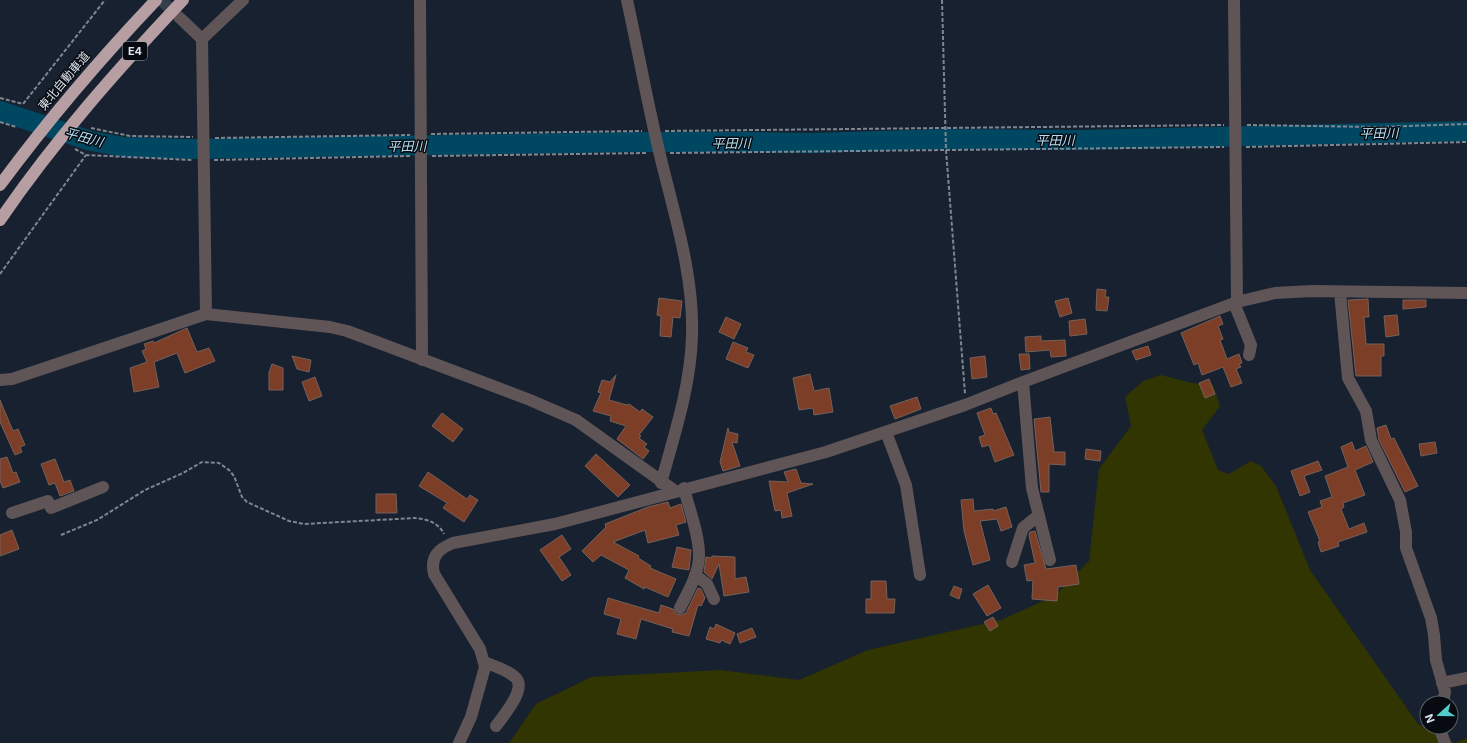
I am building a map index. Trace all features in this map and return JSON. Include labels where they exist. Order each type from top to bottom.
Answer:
[{"type":"highway","name":"東北自動車道","points":[[0,185],[27,149],[109,49],[156,0]]},
{"type":"highway","name":"E4","points":[[0,220],[43,161],[88,104],[182,0]]},
{"type":"street","points":[[202,39],[243,0]]},
{"type":"street","points":[[420,0],[422,360]]},
{"type":"street","points":[[627,0],[659,152],[687,272],[692,306],[692,336],[683,399],[661,483]]},
{"type":"street","points":[[1234,0],[1236,302],[1251,345],[1249,355]]},
{"type":"street","points":[[180,18],[202,39],[205,159],[206,314]]},
{"type":"street","points":[[1340,292],[1348,378],[1366,411],[1371,440],[1400,500],[1406,532],[1406,548],[1430,618],[1434,635],[1436,660],[1445,692],[1444,695]]},
{"type":"street","points":[[459,743],[471,717],[485,667],[480,650],[434,574],[432,565],[433,558],[438,551],[449,544],[555,524],[826,452],[965,405],[1236,302],[1275,293],[1467,292]]},
{"type":"street","points":[[0,380],[12,379],[45,369],[206,314],[330,327],[347,331],[530,400],[576,420],[661,483],[680,490]]},
{"type":"street","points":[[1023,382],[1032,488],[1050,560]]},
{"type":"street","points":[[886,432],[906,485],[920,575]]},
{"type":"street","points":[[12,513],[50,505],[102,487]]},
{"type":"street","points":[[680,490],[697,540],[699,556],[695,575],[680,608]]},
{"type":"street","points":[[1012,562],[1023,528],[1039,516]]},
{"type":"street","points":[[695,575],[707,584],[714,600]]},
{"type":"street","points":[[484,662],[506,671],[517,678],[520,684],[519,690],[510,706],[496,726]]},
{"type":"street","points":[[1442,684],[1467,678]]},
{"type":"path","points":[[0,98],[23,104],[105,0]]},
{"type":"path","points":[[942,0],[946,150],[965,405]]},
{"type":"path","points":[[0,127],[1,123],[16,127]]},
{"type":"path","points":[[91,128],[130,136],[204,139],[655,132],[945,131],[1235,126],[1377,127],[1467,124]]},
{"type":"path","points":[[75,149],[86,155],[205,159],[421,154],[946,150],[1467,142]]},
{"type":"path","points":[[0,274],[86,155]]},
{"type":"path","points":[[61,535],[97,520],[145,490],[184,473],[195,464],[212,461],[219,462],[234,476],[242,497],[247,502],[290,522],[304,524],[386,518],[424,519],[435,524],[443,531],[449,544]]},
{"type":"green space","points":[[1161,375],[1192,383],[1213,385],[1220,406],[1202,430],[1218,470],[1229,474],[1251,461],[1261,466],[1276,486],[1310,570],[1419,725],[1419,735],[1439,735],[1455,743],[509,743],[536,704],[591,677],[720,670],[799,680],[868,650],[1001,620],[1054,596],[1089,561],[1099,469],[1131,426],[1125,397],[1143,381]]},
{"type":"green space","points":[[1467,738],[1467,743],[1455,743]]},
{"type":"building","points":[[1097,289],[1106,290],[1105,297],[1109,297],[1107,311],[1096,310]]},
{"type":"building","points":[[659,298],[682,301],[680,318],[673,317],[671,337],[660,336],[661,316],[657,315]]},
{"type":"building","points":[[1068,298],[1072,313],[1060,317],[1055,301]]},
{"type":"building","points":[[1368,299],[1369,317],[1364,317],[1366,344],[1384,344],[1384,356],[1381,356],[1381,376],[1356,376],[1348,300]]},
{"type":"building","points":[[1403,300],[1426,300],[1426,307],[1403,309]]},
{"type":"building","points":[[1397,315],[1399,335],[1386,337],[1384,316]]},
{"type":"building","points":[[1220,316],[1223,324],[1218,326],[1223,339],[1220,340],[1227,359],[1239,354],[1242,363],[1239,364],[1241,367],[1236,369],[1242,383],[1231,387],[1223,367],[1202,375],[1198,363],[1194,365],[1181,333]]},
{"type":"building","points":[[726,317],[741,324],[734,339],[719,332]]},
{"type":"building","points":[[1085,319],[1087,334],[1070,336],[1069,321]]},
{"type":"building","points":[[187,328],[197,352],[209,348],[215,361],[185,373],[177,353],[154,362],[159,387],[134,392],[130,368],[147,362],[142,351],[146,349],[144,344],[153,341],[154,343]]},
{"type":"building","points":[[1041,336],[1041,341],[1065,340],[1066,356],[1051,357],[1050,350],[1026,352],[1025,337]]},
{"type":"building","points":[[733,342],[748,348],[746,352],[754,355],[748,368],[726,359]]},
{"type":"building","points":[[1148,346],[1151,355],[1136,360],[1132,351]]},
{"type":"building","points":[[1019,354],[1029,354],[1030,369],[1021,370]]},
{"type":"building","points":[[292,356],[311,360],[309,372],[297,369]]},
{"type":"building","points":[[985,356],[987,377],[972,379],[970,358]]},
{"type":"building","points":[[272,364],[283,368],[283,390],[269,390],[269,372]]},
{"type":"building","points":[[810,374],[814,391],[829,388],[833,412],[814,415],[813,408],[799,410],[793,378]]},
{"type":"building","points":[[616,375],[609,400],[627,405],[629,404],[640,412],[642,409],[653,417],[639,435],[641,436],[639,438],[647,444],[644,447],[649,451],[643,459],[617,439],[626,426],[610,421],[611,416],[593,411],[601,393],[598,392],[602,380],[610,382]]},
{"type":"building","points":[[315,377],[322,396],[309,401],[302,382]]},
{"type":"building","points":[[1209,379],[1215,394],[1205,398],[1199,383]]},
{"type":"building","points":[[917,397],[921,409],[895,419],[890,406]]},
{"type":"building","points":[[0,400],[13,431],[18,429],[25,445],[20,447],[22,452],[15,455],[0,422]]},
{"type":"building","points":[[991,408],[993,414],[996,413],[1014,455],[995,462],[989,445],[982,447],[979,437],[985,435],[977,413]]},
{"type":"building","points":[[442,413],[463,429],[453,442],[432,426]]},
{"type":"building","points":[[1050,417],[1054,452],[1065,452],[1065,465],[1049,464],[1049,492],[1041,492],[1034,419]]},
{"type":"building","points":[[1386,425],[1391,439],[1394,438],[1418,486],[1405,492],[1379,440],[1377,428]]},
{"type":"building","points":[[728,428],[729,432],[738,434],[737,443],[732,442],[740,466],[723,471],[720,462]]},
{"type":"building","points":[[1352,442],[1355,451],[1366,446],[1373,462],[1355,470],[1365,495],[1343,503],[1344,507],[1341,509],[1349,529],[1364,523],[1367,532],[1338,542],[1339,546],[1321,552],[1318,542],[1320,541],[1308,512],[1322,507],[1320,501],[1332,497],[1325,476],[1348,467],[1341,447]]},
{"type":"building","points":[[1435,442],[1437,453],[1421,456],[1419,444]]},
{"type":"building","points":[[1086,449],[1101,451],[1100,461],[1085,459]]},
{"type":"building","points":[[596,454],[630,485],[618,497],[585,466]]},
{"type":"building","points":[[7,457],[13,473],[16,472],[20,482],[3,488],[0,481],[0,459]]},
{"type":"building","points":[[55,459],[64,482],[70,480],[74,491],[60,496],[55,483],[49,485],[41,464]]},
{"type":"building","points":[[1318,461],[1322,470],[1304,476],[1310,492],[1300,496],[1291,471]]},
{"type":"building","points":[[796,469],[801,483],[813,484],[787,493],[792,516],[782,518],[781,510],[775,511],[769,481],[788,482],[784,472]]},
{"type":"building","points":[[428,472],[467,499],[470,495],[478,500],[464,522],[443,508],[447,503],[419,486]]},
{"type":"building","points":[[376,494],[396,494],[397,513],[376,513]]},
{"type":"building","points":[[973,499],[974,511],[993,509],[993,511],[1006,507],[1012,527],[1001,531],[997,519],[980,521],[990,560],[973,565],[964,531],[961,500]]},
{"type":"building","points":[[668,502],[670,508],[681,504],[686,522],[676,525],[679,535],[648,543],[645,530],[613,542],[639,556],[638,558],[651,566],[650,568],[676,579],[668,597],[645,587],[644,589],[625,578],[629,570],[601,555],[593,562],[582,551],[606,527],[605,524],[648,507]]},
{"type":"building","points":[[12,530],[19,549],[0,556],[0,535]]},
{"type":"building","points":[[1035,531],[1046,569],[1076,565],[1079,584],[1058,587],[1057,601],[1032,599],[1033,580],[1027,581],[1024,565],[1035,563],[1029,535],[1030,532]]},
{"type":"building","points":[[562,535],[571,549],[559,557],[571,575],[562,581],[540,550]]},
{"type":"building","points":[[677,547],[691,550],[689,570],[672,567]]},
{"type":"building","points":[[712,556],[735,557],[735,579],[746,577],[749,592],[724,596],[719,564],[712,579],[704,572],[706,557],[711,558]]},
{"type":"building","points":[[871,581],[886,581],[887,599],[895,599],[894,613],[866,613],[866,599],[871,599]]},
{"type":"building","points":[[988,585],[1001,608],[987,616],[973,594]]},
{"type":"building","points":[[954,586],[962,589],[959,599],[950,595]]},
{"type":"building","points":[[698,588],[701,589],[705,598],[701,606],[698,605],[689,636],[672,632],[673,629],[641,619],[636,639],[617,634],[621,619],[604,614],[608,598],[659,613],[661,605],[673,609],[676,614],[681,615],[686,613]]},
{"type":"building","points":[[993,617],[998,626],[990,631],[984,622]]},
{"type":"building","points":[[716,624],[735,633],[730,644],[721,640],[720,643],[706,639],[710,627],[714,629]]},
{"type":"building","points":[[752,628],[756,637],[740,643],[737,634]]},
{"type":"waterway","name":"平田川","points":[[0,111],[91,141],[124,147],[189,149],[637,142],[811,143],[945,139],[1080,140],[1467,131]]},
{"type":"tunnel","points":[[161,0],[179,17]]}]
